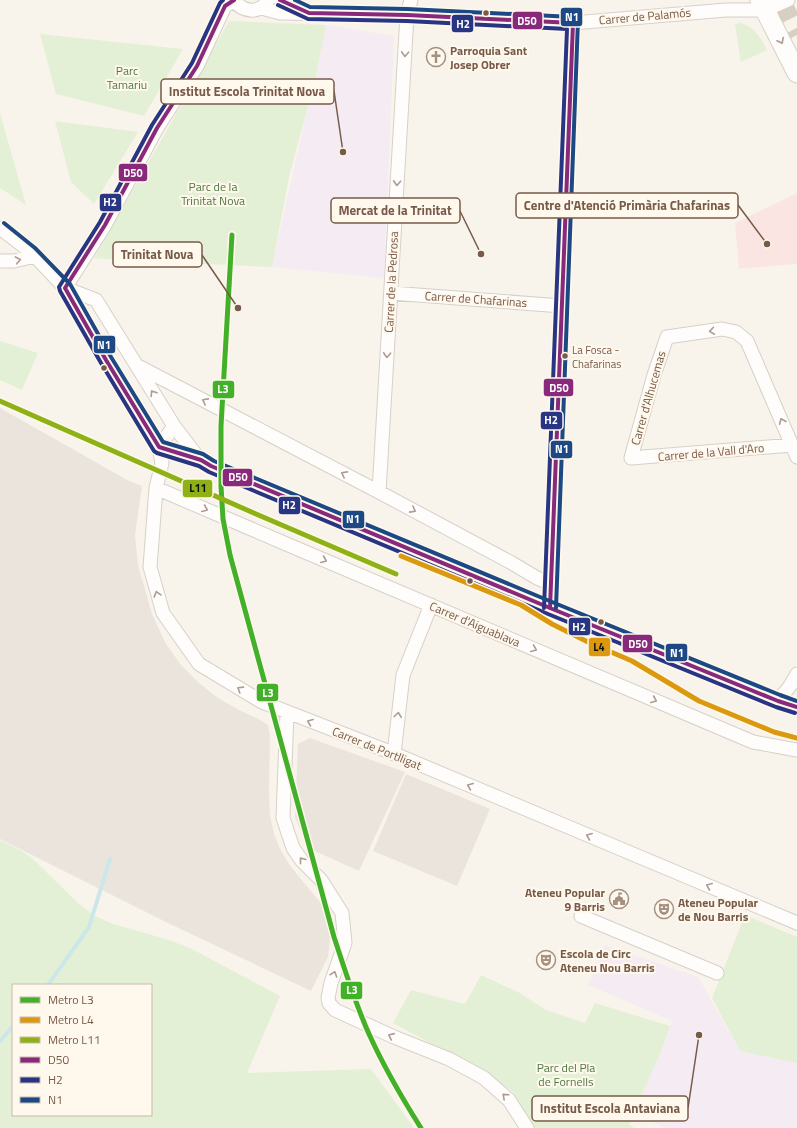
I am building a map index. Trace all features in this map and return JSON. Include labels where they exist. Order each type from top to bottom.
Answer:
[{"type":"street","name":"Carrer de Palamós","points":[[234,0],[245,10],[253,10],[265,4],[280,13],[407,15],[573,23],[726,10],[788,0]]},
{"type":"street","points":[[65,288],[105,225],[157,128],[197,66],[225,6],[234,0]]},
{"type":"street","name":"Carrer de Palamós","points":[[280,0],[309,13]]},
{"type":"street","name":"Carrer de la Pedrosa","points":[[379,492],[407,15],[411,0]]},
{"type":"street","points":[[763,5],[797,73]]},
{"type":"street","points":[[550,608],[573,23]]},
{"type":"street","points":[[0,228],[32,252],[65,288],[106,360],[160,447],[201,460],[211,466],[550,608],[778,701],[797,707]]},
{"type":"street","points":[[0,261],[14,261],[35,256]]},
{"type":"street","points":[[65,288],[96,300],[174,426],[201,460]]},
{"type":"street","name":"Carrer de Chafarinas","points":[[391,293],[562,306]]},
{"type":"street","name":"Carrer d'Alhucemas","points":[[631,458],[654,375],[667,337],[722,329],[736,332],[747,341],[794,451]]},
{"type":"street","points":[[136,365],[379,492],[537,578],[551,584]]},
{"type":"street","points":[[160,447],[174,426]]},
{"type":"street","name":"Carrer de Portlligat","points":[[160,447],[162,463],[156,488],[150,567],[163,613],[199,664],[262,702],[287,713],[394,754],[797,923]]},
{"type":"street","name":"Carrer de la Vall d'Aro","points":[[631,458],[794,451]]},
{"type":"street","name":"Carrer d'Aiguablava","points":[[156,488],[753,742],[797,750]]},
{"type":"street","points":[[526,598],[537,578]]},
{"type":"street","points":[[394,754],[403,675],[431,605]]},
{"type":"street","points":[[778,701],[797,674]]},
{"type":"street","points":[[287,713],[283,818],[293,848],[302,861],[321,880],[342,913],[345,943],[330,983],[328,998],[329,1003],[335,1010],[394,1037],[449,1059],[484,1078],[509,1100],[527,1128]]},
{"type":"street","points":[[581,916],[717,973]]},
{"type":"shaded area","points":[[326,25],[394,36],[384,278],[272,267]]},
{"type":"shaded area","points":[[797,193],[797,264],[736,269],[739,268],[735,223]]},
{"type":"shaded area","points":[[0,408],[129,481],[142,486],[135,535],[138,565],[152,614],[166,644],[181,665],[199,683],[218,698],[268,725],[270,735],[270,815],[274,834],[281,851],[291,867],[320,902],[327,916],[330,939],[328,957],[311,991],[170,924],[0,839]]},
{"type":"shaded area","points":[[310,738],[405,772],[359,871],[308,848],[295,817],[298,744]]},
{"type":"shaded area","points":[[406,774],[490,809],[457,886],[373,851]]},
{"type":"shaded area","points":[[605,945],[698,977],[740,1051],[797,1063],[797,1128],[666,1128],[633,1114],[662,1049],[672,1021],[588,985]]},
{"type":"green space","name":"Parc de la Trinitat Nova","points":[[229,21],[326,25],[315,80],[289,177],[272,267],[94,258]]},
{"type":"green space","points":[[740,23],[749,27],[760,37],[767,50],[741,62],[735,24]]},
{"type":"green space","name":"Parc Tamariu","points":[[40,34],[183,49],[144,116],[56,94]]},
{"type":"green space","points":[[0,113],[26,205],[0,188]]},
{"type":"green space","points":[[55,121],[138,132],[94,204],[71,182]]},
{"type":"green space","points":[[0,341],[38,353],[22,390],[0,380]]},
{"type":"green space","points":[[0,840],[22,851],[33,859],[78,903],[95,916],[113,924],[169,940],[192,949],[280,996],[247,1073],[371,1069],[414,1128],[0,1128]]},
{"type":"green space","points":[[745,915],[797,937],[797,1063],[740,1051],[712,998]]},
{"type":"green space","name":"Parc del Pla de Fornells","points":[[481,975],[520,993],[546,1010],[585,1023],[595,1003],[670,1026],[662,1049],[629,1124],[634,1128],[534,1128],[513,1092],[475,1067],[393,1023],[411,990],[465,1004]]},
{"type":"waterway","points":[[49,984],[89,927],[110,859]]},
{"type":"waterway","points":[[0,1041],[12,1027]]},
{"type":"tunnel","points":[[779,0],[797,35]]},
{"type":"metro line","name":"L3","points":[[232,235],[221,426],[221,486],[223,519],[230,555],[334,937],[346,974],[369,1034],[394,1082],[421,1128]]},
{"type":"metro line","name":"L11","points":[[0,401],[396,574]]},
{"type":"metro line","name":"L4","points":[[401,556],[521,605],[552,624],[590,643],[632,661],[699,701],[774,732],[797,738]]},
{"type":"transit line","name":"H2","points":[[223,0],[220,3],[192,63],[152,125],[100,222],[59,287],[101,363],[154,451],[199,466],[209,472],[548,614],[776,707],[795,713]]},
{"type":"transit line","name":"D50","points":[[234,0],[225,6],[197,66],[157,128],[105,225],[65,288],[106,360],[159,447],[201,460],[211,466],[550,608],[778,701],[797,707]]},
{"type":"transit line","name":"D50","points":[[280,0],[309,13],[407,15],[573,23],[550,608]]},
{"type":"transit line","name":"N1","points":[[295,0],[310,7],[407,9],[573,17],[578,20],[556,608]]},
{"type":"transit line","name":"H2","points":[[278,5],[308,19],[407,21],[567,29],[544,608]]},
{"type":"transit line","name":"N1","points":[[4,223],[35,248],[70,284],[111,357],[163,442],[203,454],[214,461],[552,602],[797,701]]},
{"type":"place","name":"Parroquia Sant Josep Obrer","points":[[436,57]]},
{"type":"place","name":"Institut Escola Trinitat Nova","points":[[343,152]]},
{"type":"place","name":"Centre d'Atenció Primària Chafarinas","points":[[767,244]]},
{"type":"place","name":"Mercat de la Trinitat","points":[[481,254]]},
{"type":"place","name":"Trinitat Nova","points":[[238,308]]},
{"type":"place","name":"La Fosca - Chafarinas","points":[[565,356]]},
{"type":"place","name":"Ateneu Popular 9 Barris","points":[[619,899]]},
{"type":"place","name":"Ateneu Popular de Nou Barris","points":[[664,909]]},
{"type":"place","name":"Escola de Circ Ateneu Nou Barris","points":[[546,960]]},
{"type":"place","name":"Institut Escola Antaviana","points":[[699,1035]]}]
